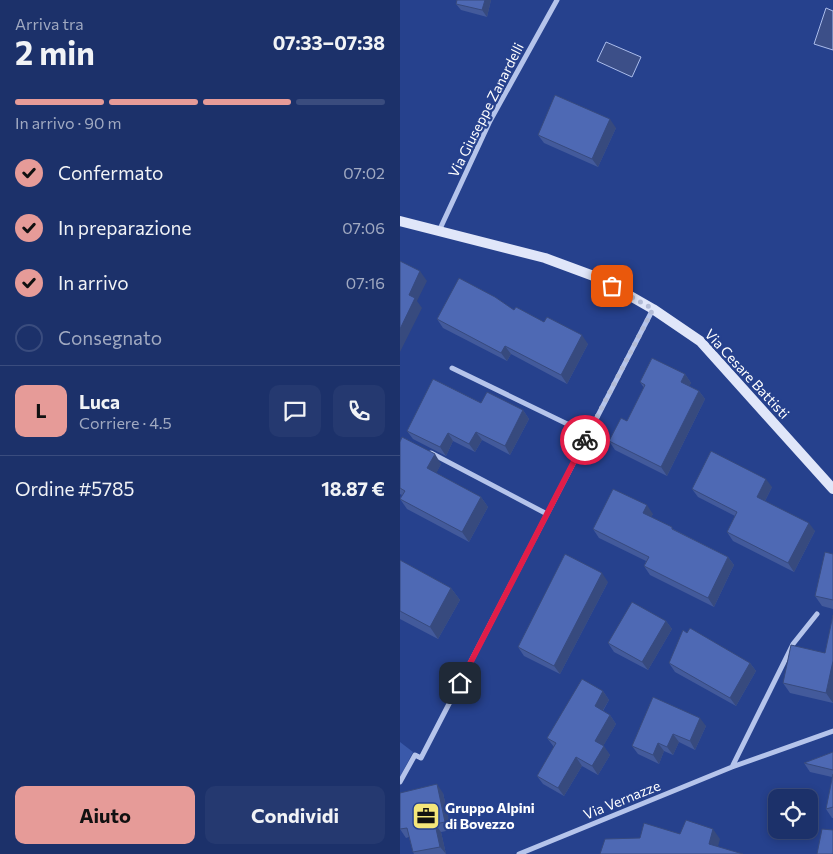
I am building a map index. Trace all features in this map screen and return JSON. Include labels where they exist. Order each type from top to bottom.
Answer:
[{"type":"street","name":"Via Giuseppe Zanardelli","points":[[438,231],[490,121],[557,0]]},
{"type":"street","name":"Via Cesare Battisti","points":[[400,222],[545,258],[598,278],[653,309],[700,341],[833,489]]},
{"type":"street","points":[[400,782],[415,754],[421,758],[653,309]]},
{"type":"street","points":[[452,368],[588,434]]},
{"type":"street","points":[[426,450],[547,514]]},
{"type":"street","points":[[732,767],[793,644],[817,614]]},
{"type":"street","name":"Via Vernazze","points":[[519,854],[732,767],[833,731]]},
{"type":"shaded area","points":[[826,8],[833,11],[833,50],[814,44]]},
{"type":"shaded area","points":[[606,42],[641,57],[632,77],[597,61]]},
{"type":"shaded area","points":[[400,742],[413,752],[400,777]]},
{"type":"building","points":[[457,0],[485,0],[482,10],[456,4]]},
{"type":"building","points":[[555,95],[610,119],[592,159],[538,135]]},
{"type":"building","points":[[400,261],[420,271],[409,295],[415,298],[400,329]]},
{"type":"building","points":[[459,278],[495,297],[514,310],[516,307],[544,322],[547,317],[582,335],[561,375],[505,346],[501,353],[437,319]]},
{"type":"building","points":[[652,358],[685,374],[681,382],[699,391],[661,467],[609,441],[621,418],[627,421],[645,385],[640,382]]},
{"type":"building","points":[[433,379],[481,403],[487,392],[523,410],[505,446],[476,432],[469,444],[448,433],[440,447],[407,431]]},
{"type":"building","points":[[402,437],[435,454],[427,468],[481,497],[462,532],[400,499],[405,491],[400,488],[400,442]]},
{"type":"building","points":[[711,451],[766,479],[757,497],[809,523],[788,563],[727,532],[737,512],[692,489]]},
{"type":"building","points":[[613,489],[647,505],[643,513],[728,557],[708,598],[644,566],[649,557],[593,529]]},
{"type":"building","points":[[825,552],[833,554],[833,600],[815,596]]},
{"type":"building","points":[[565,554],[602,573],[554,666],[518,647]]},
{"type":"building","points":[[400,560],[451,588],[430,627],[400,611]]},
{"type":"building","points":[[632,602],[666,621],[642,662],[608,643]]},
{"type":"building","points":[[833,615],[833,661],[826,693],[783,683],[791,645],[825,653]]},
{"type":"building","points":[[690,628],[750,663],[730,698],[669,663],[683,630],[687,633]]},
{"type":"building","points":[[582,679],[603,691],[595,706],[610,715],[595,741],[604,746],[592,766],[576,757],[558,788],[537,776],[556,743],[547,738]]},
{"type":"building","points":[[653,697],[700,718],[690,741],[673,734],[667,747],[658,743],[653,755],[632,746]]},
{"type":"building","points":[[833,752],[833,770],[804,763]]},
{"type":"building","points":[[833,774],[833,807],[826,809]]},
{"type":"building","name":"Gruppo Alpini di Bovezzo","points":[[437,784],[445,822],[435,824],[440,847],[413,852],[407,828],[400,829],[400,793]]},
{"type":"building","points":[[686,820],[713,829],[709,844],[743,854],[600,854],[605,839],[640,838],[644,823],[680,834]]},
{"type":"building","points":[[822,829],[833,830],[833,854],[817,854]]},
{"type":"way so far","points":[[585,440],[653,309],[612,286]]},
{"type":"place","name":"Gruppo Alpini di Bovezzo","points":[[426,816]]},
{"type":"route","points":[[460,683],[585,440]]}]
